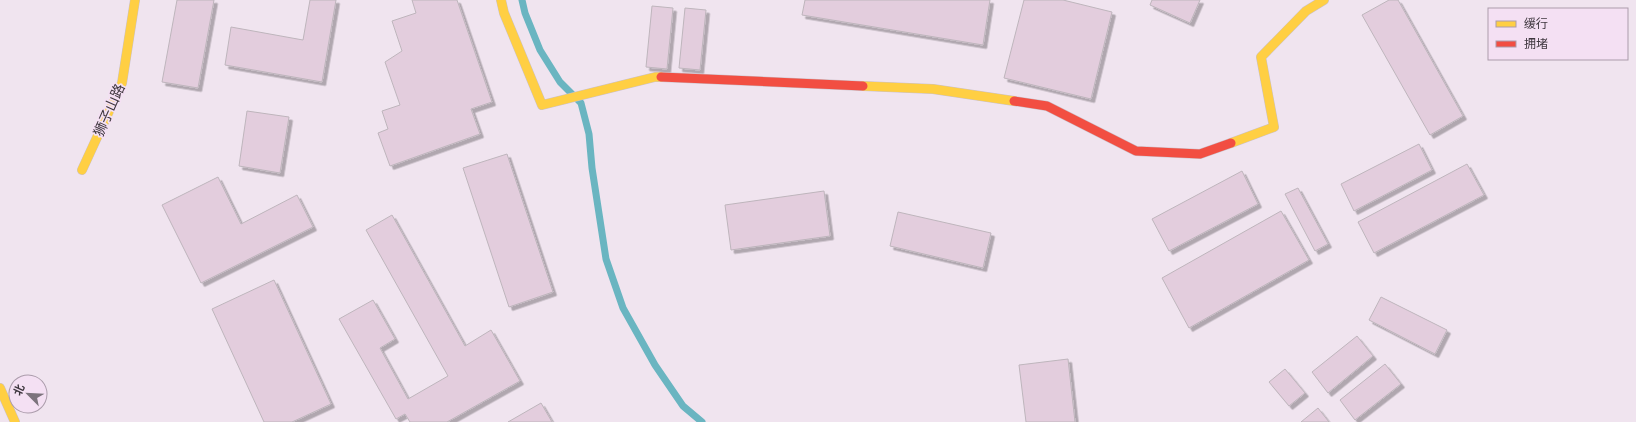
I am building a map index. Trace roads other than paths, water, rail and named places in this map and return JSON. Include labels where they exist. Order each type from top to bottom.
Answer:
[{"type":"street","name":"狮子山路","points":[[82,170],[122,83],[135,0]]},
{"type":"street","points":[[501,0],[504,13],[542,105],[655,77],[933,89],[1047,106],[1136,151],[1200,154],[1274,127],[1261,57],[1306,11],[1324,0]]},
{"type":"street","points":[[0,388],[14,422]]},
{"type":"waterway","points":[[522,0],[525,13],[540,50],[560,82],[581,103],[589,134],[592,168],[606,259],[623,308],[655,365],[683,406],[702,422]]}]
